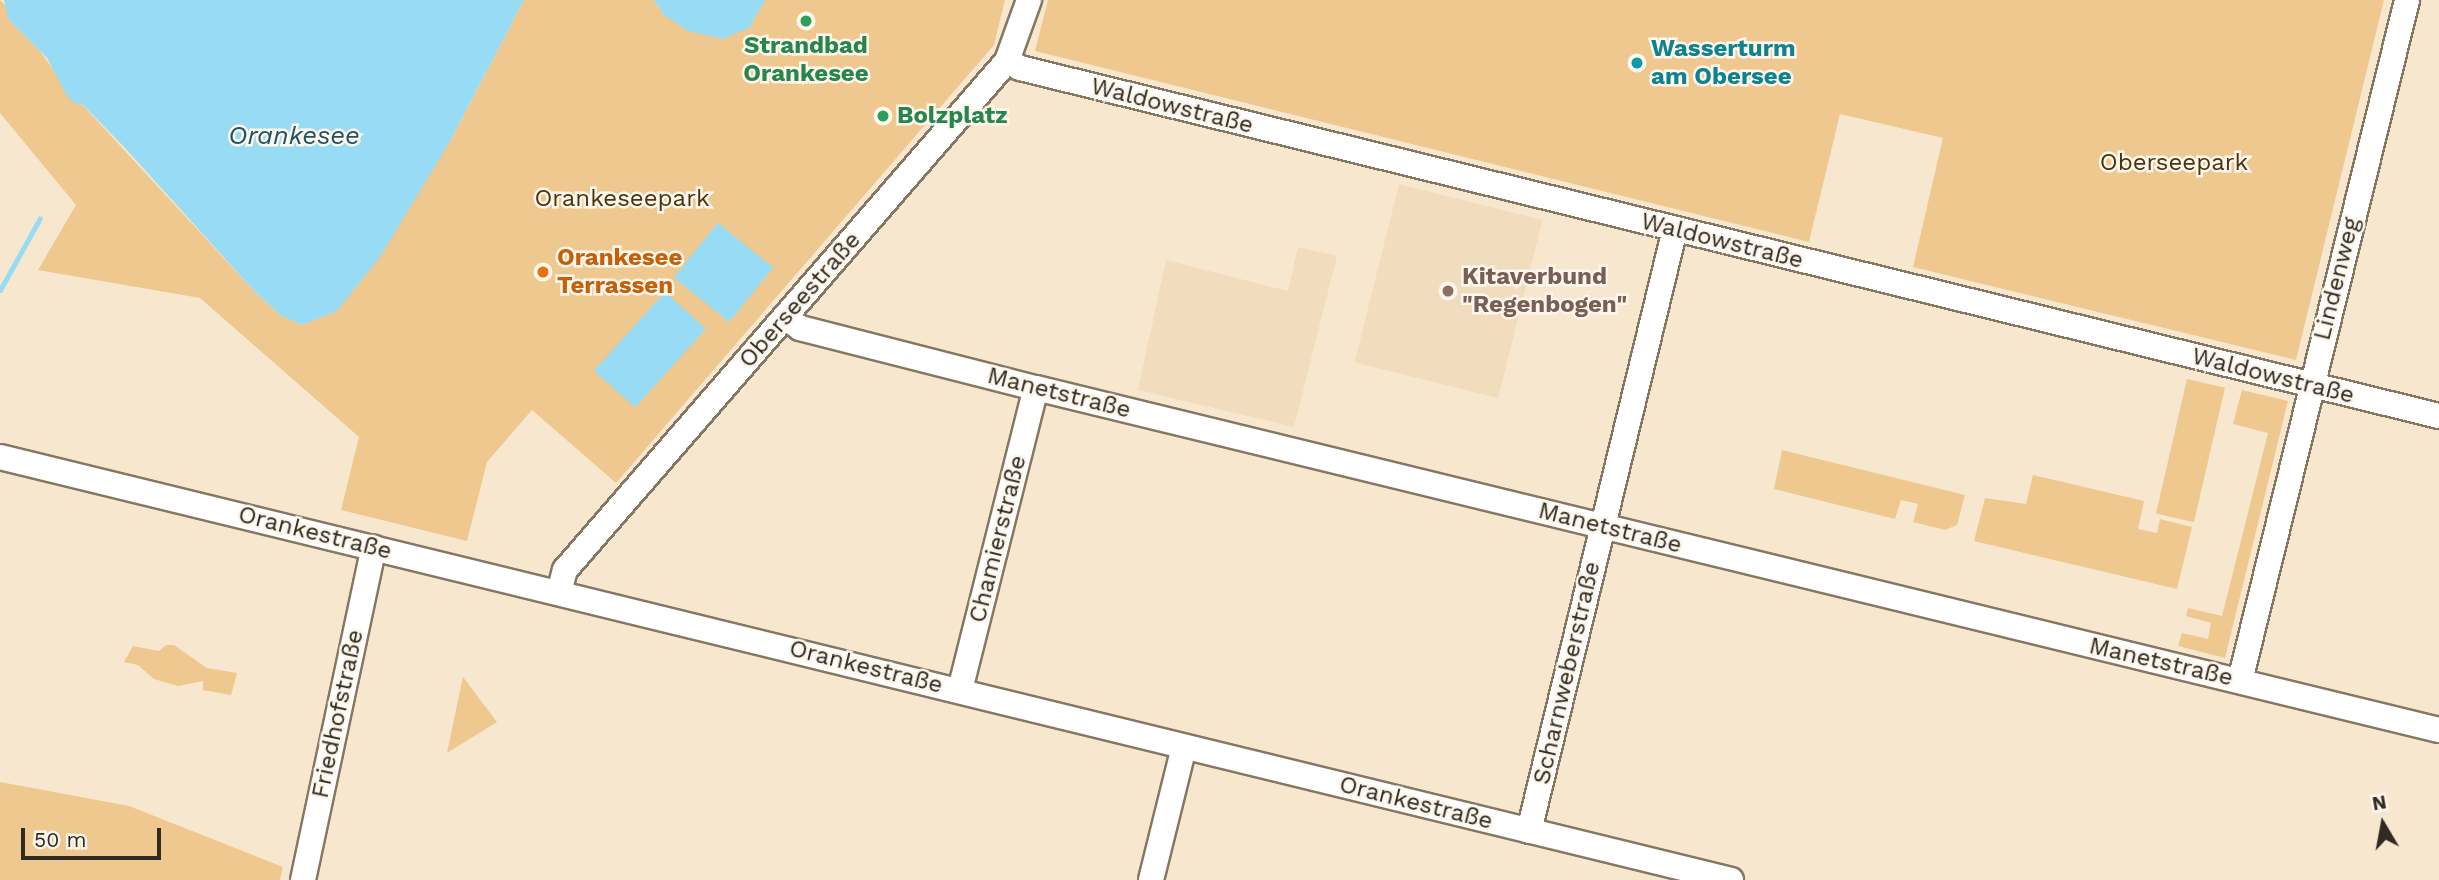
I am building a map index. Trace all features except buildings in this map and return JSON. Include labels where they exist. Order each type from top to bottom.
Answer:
[{"type":"street","name":"Oberseestraße","points":[[559,592],[565,570],[1007,61],[1029,0]]},
{"type":"street","name":"Lindenweg","points":[[2240,681],[2310,385],[2407,0]]},
{"type":"street","name":"Waldowstraße","points":[[1007,61],[1020,68],[2439,416]]},
{"type":"street","name":"Scharnweberstraße","points":[[1529,831],[1675,229]]},
{"type":"street","name":"Manetstraße","points":[[785,317],[800,328],[1036,388],[2439,730]]},
{"type":"street","name":"Chamierstraße","points":[[960,690],[1036,388]]},
{"type":"street","name":"Orankestraße","points":[[0,457],[1731,880]]},
{"type":"street","name":"Friedhofstraße","points":[[303,880],[374,547]]},
{"type":"street","points":[[1152,880],[1184,747]]},
{"type":"shaded area","name":"Kitaverbund \"Regenbogen\"","points":[[1399,184],[1543,220],[1498,398],[1354,363]]},
{"type":"shaded area","points":[[1298,247],[1337,256],[1294,427],[1138,390],[1166,260],[1288,291]]},
{"type":"green space","name":"Orankeseepark","points":[[0,0],[9,9],[15,26],[29,36],[66,87],[257,294],[280,315],[302,325],[337,311],[449,143],[524,0],[654,0],[664,15],[749,28],[762,5],[759,0],[1005,0],[994,45],[616,483],[532,410],[487,462],[467,541],[341,510],[359,437],[200,298],[38,270],[76,205],[0,113]]},
{"type":"green space","name":"Oberseepark","points":[[1048,0],[2384,0],[2296,360],[1913,267],[1943,138],[1840,114],[1809,242],[1035,51]]},
{"type":"green space","points":[[2187,379],[2225,388],[2194,522],[2156,513]]},
{"type":"green space","points":[[2242,390],[2288,401],[2225,658],[2178,646],[2182,633],[2208,639],[2211,623],[2186,616],[2188,608],[2222,616],[2268,433],[2233,424]]},
{"type":"green space","points":[[1782,450],[1965,495],[1957,525],[1945,530],[1913,522],[1918,504],[1901,500],[1895,519],[1774,489]]},
{"type":"green space","points":[[2033,475],[2144,501],[2138,529],[2157,533],[2160,519],[2192,527],[2177,589],[1974,541],[1985,498],[2026,504]]},
{"type":"green space","points":[[166,645],[174,645],[207,668],[237,673],[231,695],[203,690],[203,681],[178,686],[154,679],[138,665],[124,662],[133,646],[159,651]]},
{"type":"green space","points":[[463,677],[497,722],[447,753],[453,724]]},
{"type":"green space","points":[[0,782],[129,806],[283,867],[280,880],[0,880]]},
{"type":"water","name":"Orankesee","points":[[4,0],[524,0],[449,143],[380,257],[337,311],[302,325],[280,315],[257,294],[125,148],[81,103],[77,105],[67,96],[47,58],[8,19]]},
{"type":"water","points":[[654,0],[765,0],[749,28],[723,39],[688,31],[664,15]]},
{"type":"water","points":[[718,223],[773,268],[729,322],[674,277]]},
{"type":"water","points":[[665,292],[706,329],[635,408],[594,371]]},
{"type":"waterway","points":[[0,290],[40,218]]},
{"type":"place","name":"Strandbad Orankesee","points":[[806,21]]},
{"type":"place","name":"Wasserturm am Obersee","points":[[1637,63]]},
{"type":"place","name":"Bolzplatz","points":[[883,116]]},
{"type":"place","name":"Orankesee Terrassen","points":[[543,272]]},
{"type":"place","name":"Kitaverbund \"Regenbogen\"","points":[[1448,291]]}]
